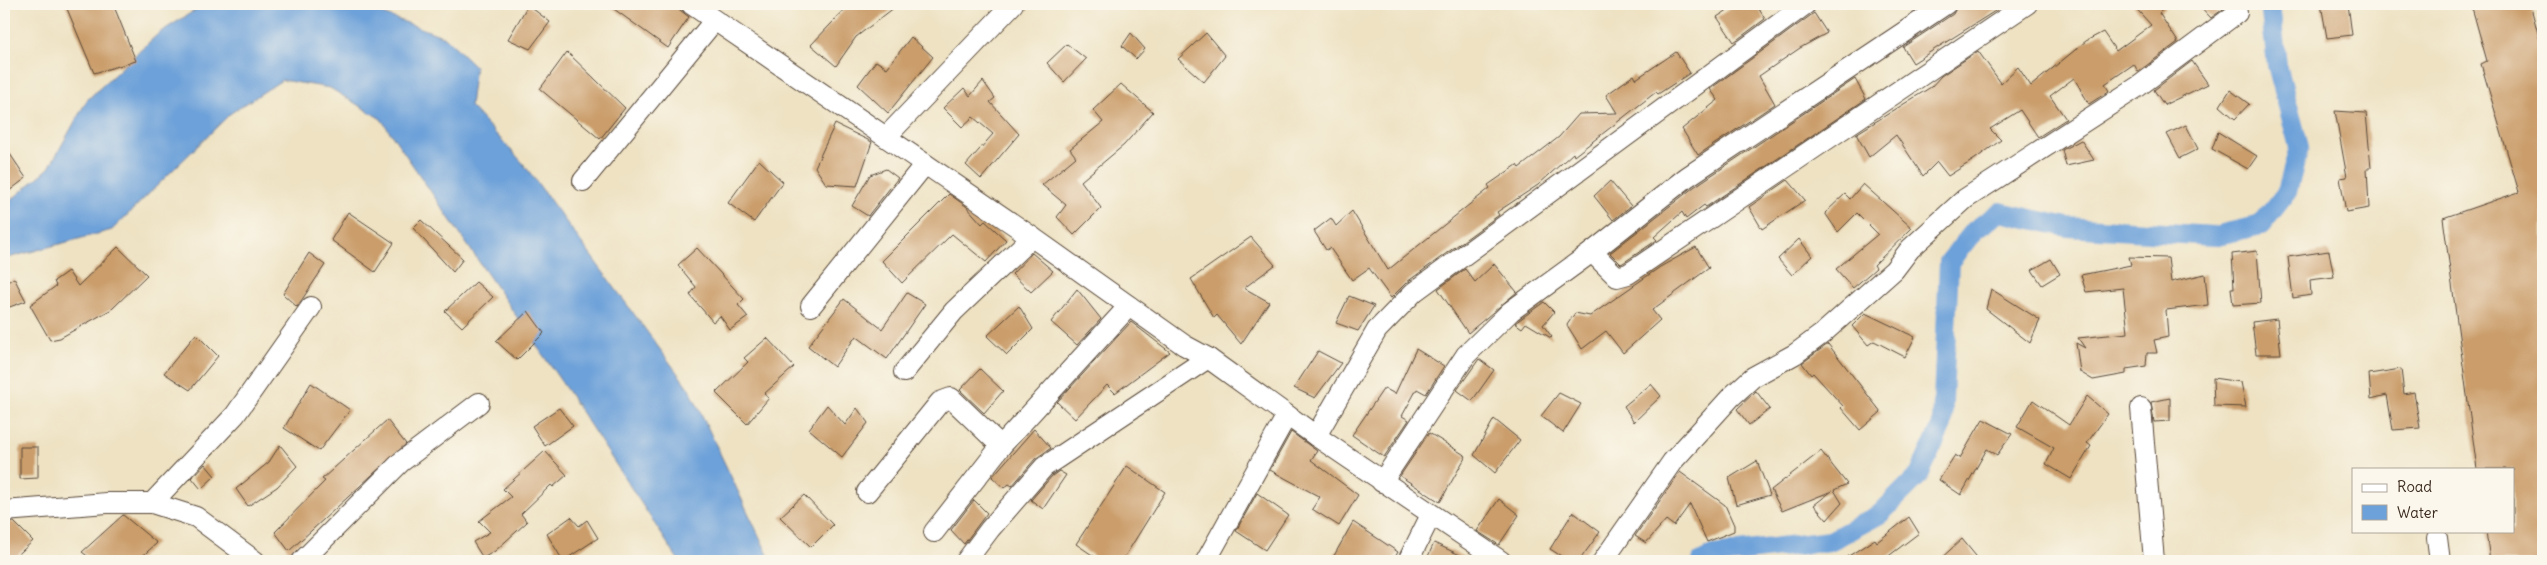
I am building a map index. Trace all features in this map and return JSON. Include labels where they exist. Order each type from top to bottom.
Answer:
[{"type":"street","points":[[691,4],[1032,237],[1184,345],[1208,358],[1382,482],[1501,561]]},
{"type":"street","points":[[886,137],[1012,4]]},
{"type":"street","points":[[1316,436],[1377,330],[1414,292],[1806,4]]},
{"type":"street","points":[[1382,482],[1466,355],[1511,311],[1592,252],[1687,177],[1946,4]]},
{"type":"street","points":[[1592,252],[1617,278],[1628,274],[2027,4]]},
{"type":"street","points":[[1604,561],[1672,462],[1719,410],[1753,377],[1795,354],[1836,322],[1883,281],[1910,249],[1965,199],[2139,86],[2238,13]]},
{"type":"street","points":[[583,181],[714,21]]},
{"type":"street","points":[[811,306],[925,164]]},
{"type":"street","points":[[904,372],[954,311],[1032,237]]},
{"type":"street","points":[[934,532],[1001,446],[1129,306]]},
{"type":"street","points":[[152,502],[234,415],[311,307]]},
{"type":"street","points":[[966,561],[990,529],[1044,467],[1208,358]]},
{"type":"street","points":[[866,492],[940,402],[951,398],[1001,446]]},
{"type":"street","points":[[302,561],[402,462],[479,403]]},
{"type":"street","points":[[2141,408],[2154,561]]},
{"type":"street","points":[[1206,561],[1287,415]]},
{"type":"street","points":[[4,511],[107,503],[152,502],[196,517],[255,561]]},
{"type":"street","points":[[1408,561],[1431,515]]},
{"type":"street","points":[[2437,538],[2440,561]]},
{"type":"water","points":[[205,4],[356,4],[445,37],[475,66],[470,106],[522,162],[690,390],[771,561],[679,561],[569,393],[381,119],[330,88],[282,80],[231,113],[112,230],[4,259],[4,206],[49,168],[87,100],[159,33]]},
{"type":"building","points":[[65,4],[113,4],[136,61],[94,73]]},
{"type":"building","points":[[607,4],[672,4],[689,17],[668,48]]},
{"type":"building","points":[[850,4],[899,4],[856,37],[836,66],[811,45]]},
{"type":"building","points":[[1737,4],[1743,9],[1756,4],[1765,19],[1734,42],[1717,17]]},
{"type":"building","points":[[1958,4],[2006,4],[1913,63],[1903,47],[1953,14]]},
{"type":"building","points":[[2132,4],[2169,4],[2159,13],[2178,42],[2138,72],[2134,64],[2105,84],[2109,91],[2089,104],[2074,78],[2050,96],[2066,119],[2038,137],[2020,110],[1990,129],[2001,140],[1975,159],[1948,176],[1937,162],[1923,176],[1896,135],[1869,157],[1856,134],[1931,87],[1941,76],[1978,51],[2001,83],[2018,67],[2031,86],[2086,41],[2103,32],[2116,51],[2151,25]]},
{"type":"building","points":[[2198,4],[2230,4],[2211,18]]},
{"type":"building","points":[[2321,4],[2348,4],[2352,35],[2327,38]]},
{"type":"building","points":[[2471,4],[2530,4],[2543,52],[2543,344],[2539,344],[2543,362],[2543,561],[2490,561],[2486,532],[2514,532],[2514,468],[2477,468],[2443,218],[2519,192],[2481,64],[2487,61]]},
{"type":"building","points":[[528,5],[550,22],[530,49],[508,39]]},
{"type":"building","points":[[1814,13],[1827,33],[1800,48],[1759,76],[1775,104],[1698,155],[1682,129],[1718,100],[1710,89]]},
{"type":"building","points":[[1131,33],[1145,49],[1136,59],[1122,46]]},
{"type":"building","points":[[1206,33],[1225,56],[1204,82],[1178,59]]},
{"type":"building","points":[[911,37],[933,57],[888,113],[858,85],[876,61],[887,68]]},
{"type":"building","points":[[1067,44],[1086,59],[1064,82],[1047,63]]},
{"type":"building","points":[[567,52],[625,108],[600,139],[540,89]]},
{"type":"building","points":[[1676,52],[1690,73],[1658,94],[1656,92],[1574,156],[1573,153],[1538,185],[1497,212],[1499,215],[1407,282],[1391,298],[1369,268],[1352,280],[1330,248],[1326,250],[1314,231],[1331,218],[1336,226],[1352,211],[1388,270],[1490,188],[1488,185],[1517,165],[1519,168],[1559,137],[1579,114],[1617,113],[1606,95],[1634,75],[1636,79]]},
{"type":"building","points":[[2192,61],[2208,84],[2164,105],[2154,90]]},
{"type":"building","points":[[1855,79],[1866,99],[1706,207],[1704,205],[1686,219],[1682,212],[1654,237],[1657,240],[1623,263],[1621,264],[1610,253],[1694,187]]},
{"type":"building","points":[[983,81],[995,98],[990,102],[1019,134],[981,179],[966,165],[993,134],[973,117],[962,127],[943,108],[964,88],[970,96]]},
{"type":"building","points":[[1121,84],[1153,112],[1124,145],[1081,181],[1101,208],[1074,235],[1057,217],[1066,205],[1042,185],[1076,157],[1070,149],[1103,122],[1093,110]]},
{"type":"building","points":[[2230,90],[2249,104],[2235,119],[2220,106]]},
{"type":"building","points":[[2335,111],[2366,113],[2371,168],[2367,168],[2369,208],[2346,212],[2340,178],[2347,177]]},
{"type":"building","points":[[835,124],[872,142],[857,186],[826,184],[815,167]]},
{"type":"building","points":[[2186,125],[2198,149],[2180,158],[2167,134]]},
{"type":"building","points":[[2218,132],[2257,156],[2248,169],[2212,149]]},
{"type":"building","points":[[2081,140],[2094,160],[2066,166],[2062,150]]},
{"type":"building","points":[[4,145],[26,178],[4,195]]},
{"type":"building","points":[[759,160],[783,182],[754,222],[728,203]]},
{"type":"building","points":[[886,169],[898,178],[868,216],[852,206],[870,175]]},
{"type":"building","points":[[1788,180],[1805,200],[1762,229],[1749,207]]},
{"type":"building","points":[[1610,181],[1631,206],[1613,220],[1594,196]]},
{"type":"building","points":[[1863,184],[1912,228],[1874,265],[1876,268],[1853,288],[1836,269],[1878,234],[1857,213],[1838,232],[1825,213],[1845,194],[1850,199]]},
{"type":"building","points":[[949,194],[966,206],[982,224],[985,221],[1006,240],[986,262],[952,234],[902,283],[882,261]]},
{"type":"building","points":[[348,212],[394,243],[375,272],[331,240]]},
{"type":"building","points":[[421,220],[463,259],[453,272],[413,228]]},
{"type":"building","points":[[1251,237],[1275,265],[1244,288],[1269,302],[1241,344],[1217,315],[1214,318],[1191,279]]},
{"type":"building","points":[[1799,239],[1812,256],[1792,275],[1778,259]]},
{"type":"building","points":[[118,247],[147,275],[112,309],[60,338],[50,340],[30,305],[56,286],[54,281],[68,271],[78,286]]},
{"type":"building","points":[[1696,247],[1709,268],[1652,310],[1660,320],[1623,353],[1606,331],[1582,349],[1567,325],[1575,313],[1590,316],[1660,267]]},
{"type":"building","points":[[697,248],[744,299],[738,305],[748,317],[730,330],[720,316],[713,322],[690,295],[696,287],[678,265]]},
{"type":"building","points":[[2257,251],[2261,303],[2233,305],[2231,288],[2234,288],[2232,254]]},
{"type":"building","points":[[2329,251],[2334,277],[2310,280],[2311,295],[2293,298],[2288,257]]},
{"type":"building","points":[[309,253],[325,265],[297,307],[283,294]]},
{"type":"building","points":[[1032,253],[1053,271],[1031,292],[1012,274]]},
{"type":"building","points":[[2129,257],[2168,258],[2171,282],[2205,274],[2208,305],[2166,310],[2168,337],[2154,340],[2157,353],[2147,353],[2146,366],[2126,369],[2126,374],[2093,380],[2080,372],[2076,343],[2085,348],[2078,338],[2128,333],[2123,288],[2086,292],[2081,275],[2131,265]]},
{"type":"building","points":[[2051,259],[2060,274],[2042,285],[2032,270]]},
{"type":"building","points":[[1494,264],[1517,292],[1468,333],[1438,289],[1465,269],[1475,282]]},
{"type":"building","points":[[14,278],[26,301],[4,309],[4,284]]},
{"type":"building","points":[[476,282],[493,297],[462,327],[445,311]]},
{"type":"building","points":[[1077,289],[1101,319],[1077,345],[1051,322]]},
{"type":"building","points":[[1991,289],[2040,320],[2030,343],[1986,309]]},
{"type":"building","points":[[907,293],[925,304],[887,359],[856,336],[834,367],[808,346],[844,299],[882,329]]},
{"type":"building","points":[[1349,296],[1374,306],[1358,331],[1336,323]]},
{"type":"building","points":[[1544,302],[1554,312],[1543,325],[1551,338],[1526,323],[1522,328],[1515,323]]},
{"type":"building","points":[[1019,306],[1033,329],[1007,355],[987,336]]},
{"type":"building","points":[[528,311],[544,333],[517,360],[496,341]]},
{"type":"building","points":[[1865,313],[1915,337],[1905,357],[1874,341],[1868,345],[1852,326]]},
{"type":"building","points":[[2277,319],[2281,354],[2256,354],[2252,322]]},
{"type":"building","points":[[1131,322],[1170,352],[1115,393],[1107,385],[1075,419],[1057,402]]},
{"type":"building","points":[[196,334],[218,356],[190,390],[164,373]]},
{"type":"building","points":[[767,338],[794,367],[764,394],[769,398],[747,424],[716,393],[748,362],[744,358]]},
{"type":"building","points":[[1828,344],[1881,412],[1860,430],[1841,408],[1843,406],[1813,373],[1811,375],[1802,363]]},
{"type":"building","points":[[1416,349],[1444,366],[1426,394],[1417,389],[1402,416],[1409,420],[1384,457],[1352,435],[1384,388],[1395,394]]},
{"type":"building","points":[[1318,351],[1341,363],[1315,398],[1294,388]]},
{"type":"building","points":[[1479,359],[1494,370],[1472,401],[1457,390]]},
{"type":"building","points":[[980,369],[1003,391],[984,413],[960,390]]},
{"type":"building","points":[[2401,369],[2404,394],[2414,392],[2420,428],[2393,430],[2387,395],[2371,399],[2369,374]]},
{"type":"building","points":[[2213,378],[2241,382],[2246,407],[2214,406]]},
{"type":"building","points":[[311,383],[350,410],[319,451],[284,428]]},
{"type":"building","points":[[1651,384],[1661,396],[1634,422],[1624,406]]},
{"type":"building","points":[[1756,391],[1770,409],[1749,425],[1737,409]]},
{"type":"building","points":[[1559,393],[1581,404],[1563,433],[1541,416]]},
{"type":"building","points":[[2087,396],[2108,414],[2087,443],[2091,446],[2071,479],[2046,464],[2054,448],[2017,427],[2033,400],[2069,425]]},
{"type":"building","points":[[2170,398],[2170,421],[2154,422],[2151,402]]},
{"type":"building","points":[[827,405],[845,425],[857,408],[868,423],[842,457],[809,429]]},
{"type":"building","points":[[559,408],[573,426],[545,446],[532,426]]},
{"type":"building","points":[[1494,419],[1520,440],[1495,473],[1474,455]]},
{"type":"building","points":[[1983,419],[2012,434],[1997,455],[1987,449],[1961,495],[1939,480],[1955,455],[1960,458]]},
{"type":"building","points":[[387,420],[406,444],[289,551],[275,532],[325,481],[322,479]]},
{"type":"building","points":[[1034,429],[1051,448],[1035,459],[1012,486],[1009,484],[1004,488],[992,477]]},
{"type":"building","points":[[1291,432],[1317,451],[1311,460],[1358,495],[1339,526],[1312,509],[1320,497],[1270,470]]},
{"type":"building","points":[[1429,433],[1466,456],[1440,502],[1400,476]]},
{"type":"building","points":[[280,445],[297,466],[277,487],[248,506],[236,489],[269,462]]},
{"type":"building","points":[[20,447],[38,447],[38,478],[20,479]]},
{"type":"building","points":[[545,451],[567,475],[553,487],[551,485],[521,514],[527,522],[495,551],[483,558],[473,542],[490,532],[479,521],[511,497],[503,489]]},
{"type":"building","points":[[1821,451],[1847,484],[1834,490],[1842,503],[1827,520],[1814,505],[1832,491],[1782,511],[1771,490]]},
{"type":"building","points":[[1757,461],[1770,495],[1736,505],[1729,478]]},
{"type":"building","points":[[205,464],[215,476],[201,489],[192,478]]},
{"type":"building","points":[[1127,466],[1165,492],[1122,561],[1101,561],[1076,544]]},
{"type":"building","points":[[1059,471],[1066,475],[1043,509],[1031,500],[1052,476]]},
{"type":"building","points":[[1680,472],[1725,505],[1734,525],[1734,531],[1707,542],[1690,504],[1674,526],[1666,520],[1646,543],[1635,536]]},
{"type":"building","points":[[1257,493],[1288,515],[1265,550],[1236,531]]},
{"type":"building","points":[[804,495],[833,525],[811,547],[780,517]]},
{"type":"building","points":[[1499,499],[1519,515],[1499,545],[1477,531]]},
{"type":"building","points":[[974,500],[987,513],[964,544],[951,530]]},
{"type":"building","points":[[1573,512],[1600,532],[1579,561],[1569,561],[1550,549]]},
{"type":"building","points":[[123,515],[157,543],[137,561],[94,561],[82,552]]},
{"type":"building","points":[[571,517],[579,526],[587,520],[598,538],[563,561],[547,534]]},
{"type":"building","points":[[1909,517],[1919,533],[1882,561],[1841,561],[1875,539],[1877,542]]},
{"type":"building","points":[[14,522],[33,541],[11,561],[4,561],[4,523]]},
{"type":"building","points":[[1353,522],[1398,552],[1393,561],[1331,561]]},
{"type":"building","points":[[1962,539],[1980,561],[1938,561]]},
{"type":"building","points":[[1434,543],[1473,561],[1426,561]]},
{"type":"waterway","points":[[1702,561],[1713,555],[1830,541],[1880,514],[1919,475],[1942,425],[1949,262],[1975,230],[2000,212],[2067,227],[2214,236],[2261,225],[2287,192],[2299,147],[2277,65],[2270,4]]}]
